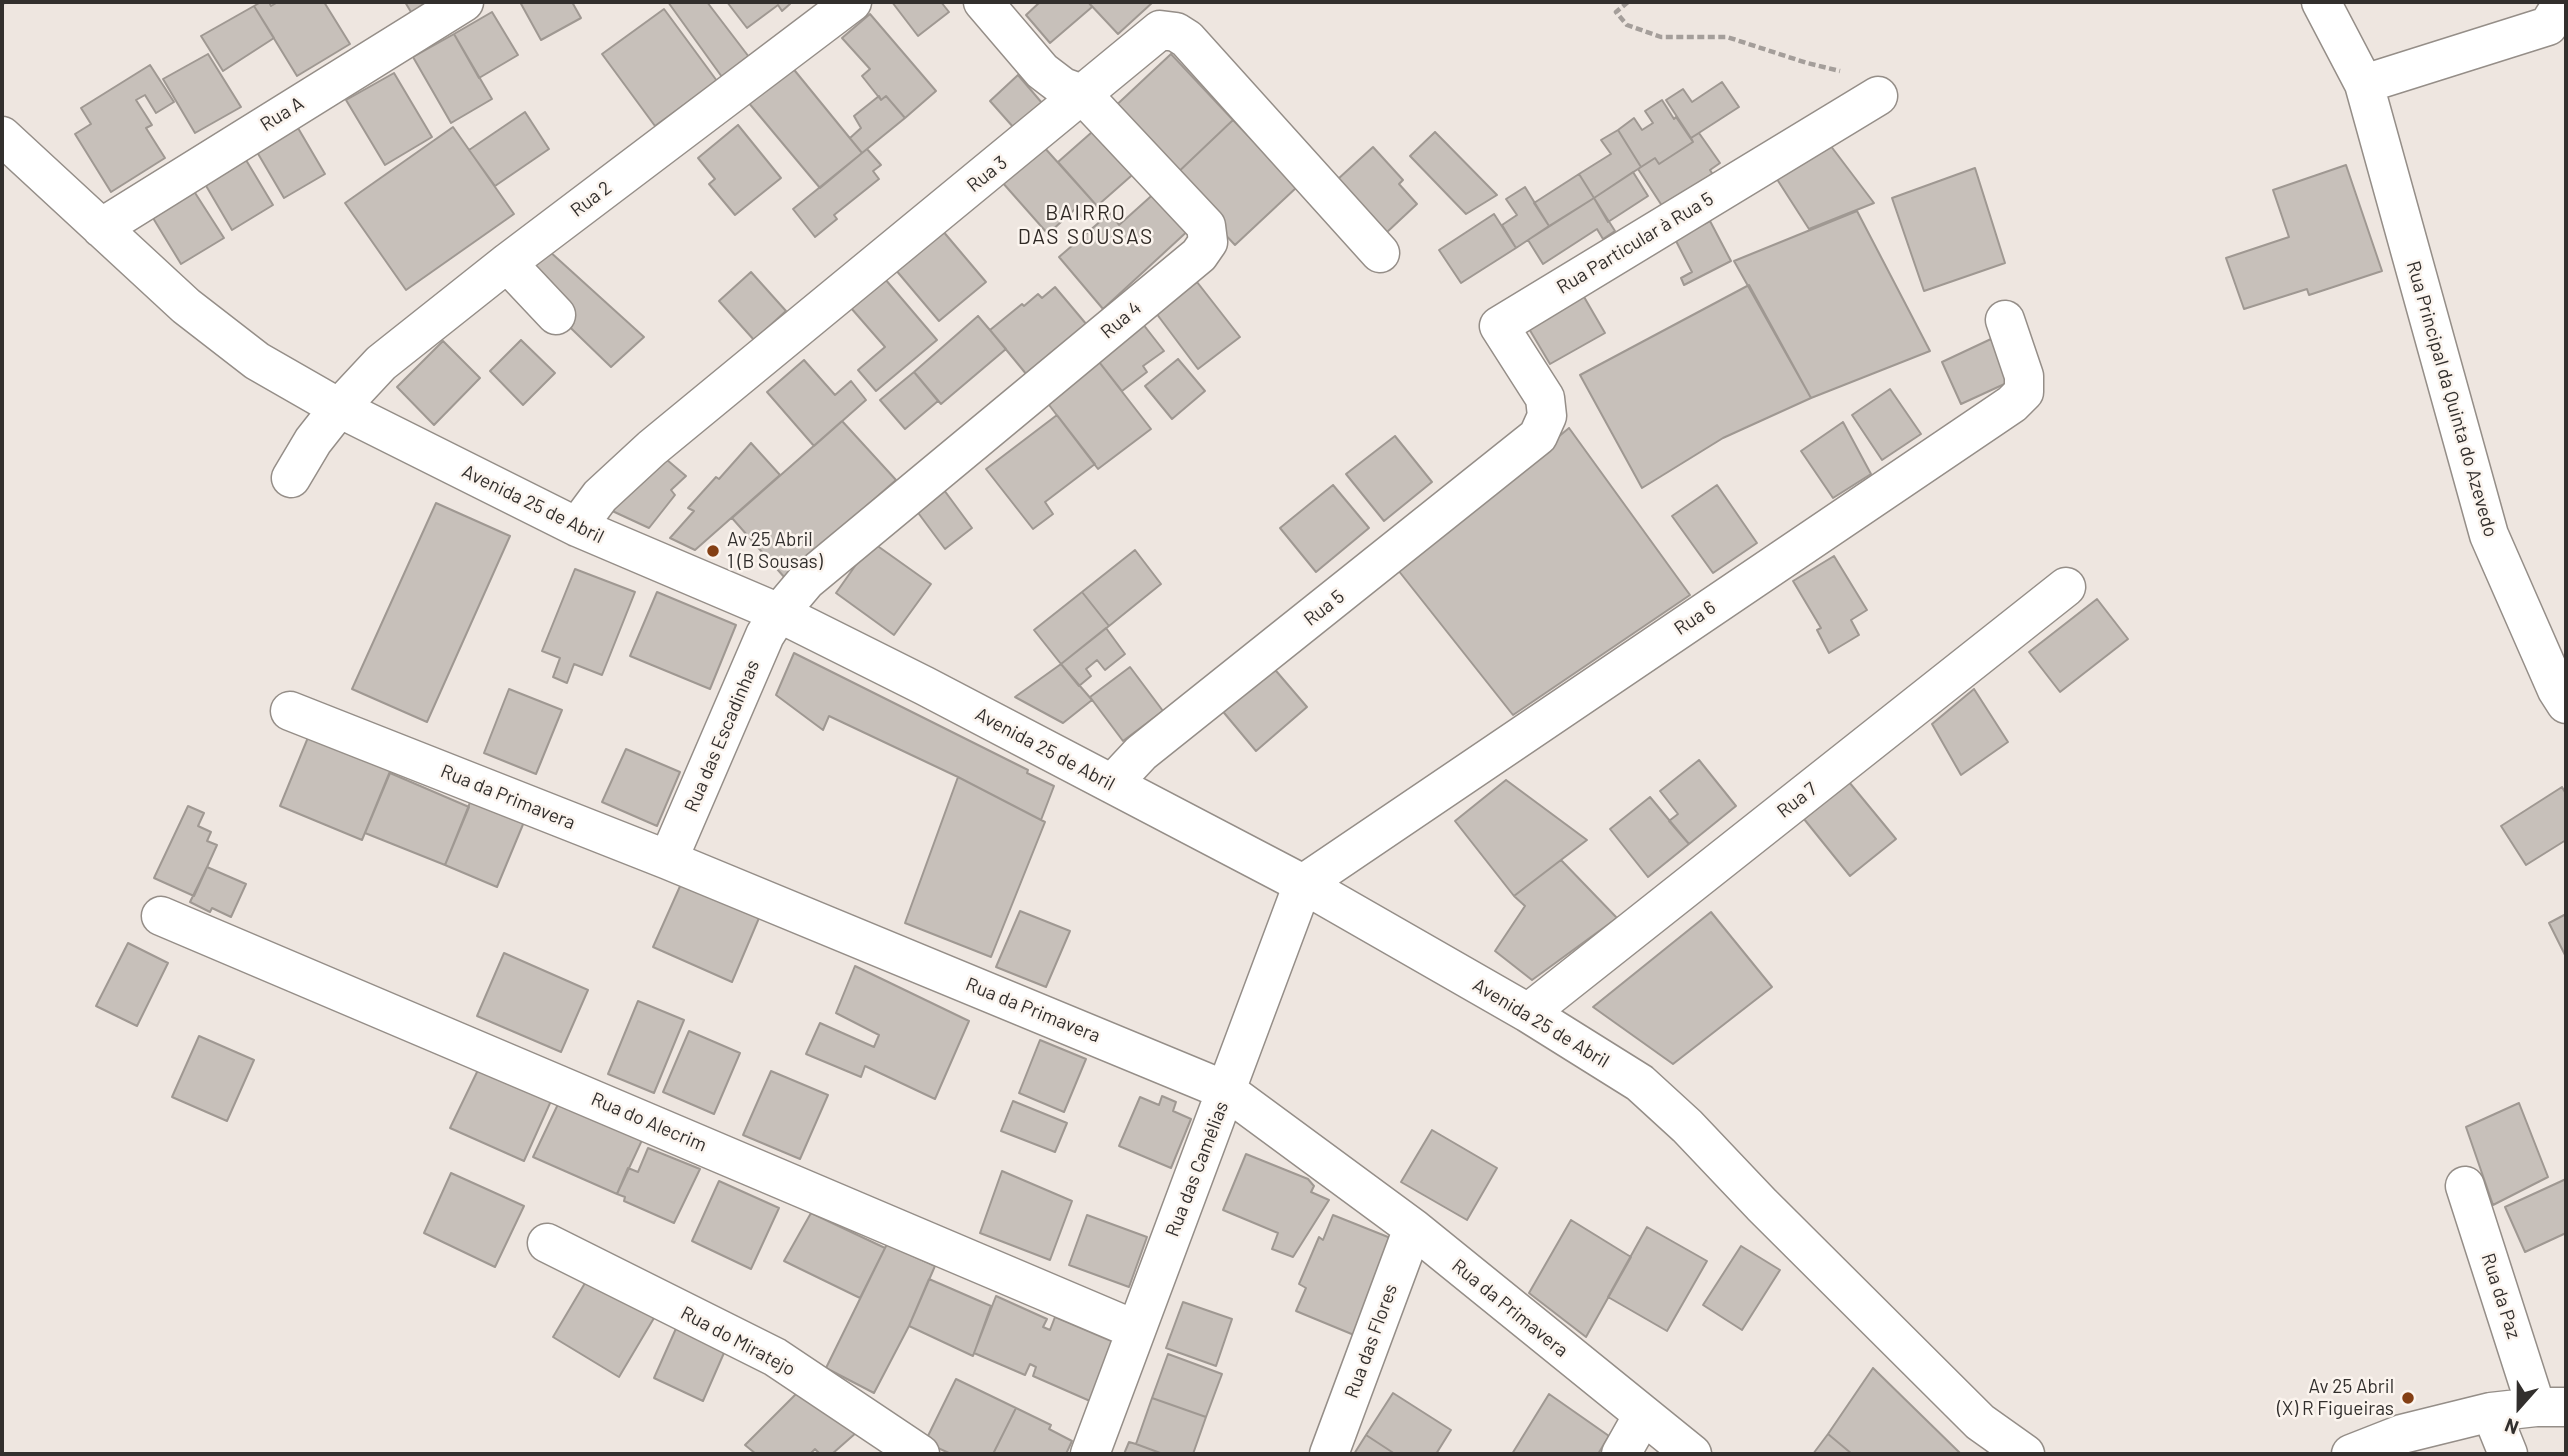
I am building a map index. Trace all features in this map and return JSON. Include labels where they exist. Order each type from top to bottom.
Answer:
[{"type":"street","name":"Rua A","points":[[101,228],[464,2]]},
{"type":"street","name":"Rua 2","points":[[291,478],[313,441],[339,408],[382,363],[506,263],[852,2]]},
{"type":"street","name":"Rua 4","points":[[779,613],[806,581],[1199,255],[1208,242],[1206,226],[1082,94],[1063,87],[1042,71],[983,2]]},
{"type":"street","name":"Rua Principal da Quinta do Azevedo","points":[[2321,2],[2364,84],[2489,535],[2557,690],[2566,704]]},
{"type":"street","points":[[2364,84],[2548,26],[2563,2]]},
{"type":"street","name":"Rua 3","points":[[577,527],[600,496],[652,448],[1160,30],[1176,32],[1187,39],[1380,254]]},
{"type":"street","name":"Rua Particular à Rua 5","points":[[1538,436],[1547,416],[1545,398],[1499,326],[1878,96]]},
{"type":"street","name":"Avenida 25 de Abril","points":[[2,136],[186,306],[257,361],[339,408],[577,527],[779,613],[925,686],[1303,884],[1528,1013],[1640,1083],[1688,1126],[1772,1215],[1980,1422],[2025,1454]]},
{"type":"street","points":[[506,263],[556,315]]},
{"type":"street","name":"Rua 6","points":[[1303,884],[2012,404],[2024,392],[2024,376],[2005,320]]},
{"type":"street","name":"Rua 5","points":[[1112,784],[1141,753],[1538,436]]},
{"type":"street","name":"Rua 7","points":[[1528,1013],[2066,587]]},
{"type":"street","name":"Rua das Escadinhas","points":[[668,860],[765,635],[779,613]]},
{"type":"street","name":"Rua da Primavera","points":[[290,711],[668,860],[1227,1091],[1413,1228],[1692,1454]]},
{"type":"street","name":"Rua das Camélias","points":[[1090,1454],[1303,884]]},
{"type":"street","name":"Rua do Alecrim","points":[[161,916],[1136,1330]]},
{"type":"street","name":"Rua da Paz","points":[[2465,1186],[2551,1407]]},
{"type":"street","name":"Rua das Flores","points":[[1328,1454],[1413,1228]]},
{"type":"street","name":"Rua do Miratejo","points":[[547,1243],[775,1357],[920,1454]]},
{"type":"street","points":[[2351,1454],[2402,1434],[2491,1412],[2551,1407]]},
{"type":"street","points":[[2491,1412],[2508,1454]]},
{"type":"street","points":[[1621,1454],[1643,1415]]},
{"type":"path","points":[[1628,2],[1616,12],[1627,24],[1661,37],[1727,37],[1807,63],[1857,75],[1875,76],[1878,96]]},
{"type":"building","points":[[269,2],[271,6],[278,2],[324,2],[350,44],[297,76],[254,6]]},
{"type":"building","points":[[405,2],[440,2],[414,17]]},
{"type":"building","points":[[520,2],[572,2],[581,18],[541,40]]},
{"type":"building","points":[[668,2],[707,2],[749,57],[722,77]]},
{"type":"building","points":[[727,2],[790,4],[782,11],[778,5],[747,28]]},
{"type":"building","points":[[892,2],[941,2],[949,12],[918,36]]},
{"type":"building","points":[[1040,2],[1088,2],[1092,7],[1050,43],[1026,15]]},
{"type":"building","points":[[1088,2],[1153,2],[1118,34]]},
{"type":"building","points":[[254,6],[274,38],[223,71],[201,36]]},
{"type":"building","points":[[664,9],[717,81],[655,126],[602,54]]},
{"type":"building","points":[[492,12],[518,55],[479,78],[454,34]]},
{"type":"building","points":[[870,14],[936,91],[905,118],[886,96],[881,100],[862,76],[870,69],[842,38]]},
{"type":"building","points":[[454,34],[492,99],[451,123],[413,57]]},
{"type":"building","points":[[208,54],[241,107],[195,133],[163,79]]},
{"type":"building","points":[[1171,54],[1233,120],[1172,178],[1109,112]]},
{"type":"building","points":[[150,65],[174,102],[156,113],[145,95],[136,100],[152,125],[146,128],[165,158],[111,192],[75,134],[91,124],[81,108]]},
{"type":"building","points":[[791,66],[862,153],[820,188],[748,102]]},
{"type":"building","points":[[394,73],[432,137],[385,165],[346,100]]},
{"type":"building","points":[[1018,75],[1042,103],[1014,128],[990,101]]},
{"type":"building","points":[[1722,82],[1739,107],[1691,138],[1666,100],[1683,89],[1692,102]]},
{"type":"building","points":[[879,96],[881,100],[886,96],[905,118],[862,153],[850,138],[861,128],[854,116]]},
{"type":"building","points":[[1662,100],[1693,142],[1659,164],[1655,158],[1641,167],[1618,130],[1634,118],[1642,130],[1653,123],[1645,111]]},
{"type":"building","points":[[525,112],[549,149],[495,186],[469,150]]},
{"type":"building","points":[[1233,120],[1297,187],[1235,245],[1172,178]]},
{"type":"building","points":[[738,125],[781,178],[735,215],[709,184],[715,179],[698,158]]},
{"type":"building","points":[[1100,125],[1139,169],[1097,206],[1058,162]]},
{"type":"building","points":[[453,127],[514,214],[406,290],[345,203]]},
{"type":"building","points":[[298,128],[325,174],[284,198],[257,152]]},
{"type":"building","points":[[1618,130],[1641,167],[1594,198],[1579,174],[1611,154],[1601,140]]},
{"type":"building","points":[[1435,132],[1497,195],[1466,214],[1410,156]]},
{"type":"building","points":[[1699,133],[1720,163],[1710,170],[1720,186],[1670,218],[1638,169],[1655,158],[1659,164],[1693,142],[1691,138]]},
{"type":"building","points":[[1827,141],[1874,203],[1809,229],[1773,173]]},
{"type":"building","points":[[1043,146],[1097,206],[1083,218],[1075,209],[1048,234],[1002,182]]},
{"type":"building","points":[[1373,147],[1403,180],[1399,184],[1417,204],[1386,233],[1338,179]]},
{"type":"building","points":[[867,149],[881,165],[873,171],[879,179],[834,215],[837,219],[815,237],[793,209]]},
{"type":"building","points":[[246,160],[273,205],[232,230],[205,184]]},
{"type":"building","points":[[2346,165],[2382,271],[2309,295],[2307,289],[2244,309],[2226,258],[2289,237],[2273,190]]},
{"type":"building","points":[[1975,168],[2005,263],[1924,291],[1892,198]]},
{"type":"building","points":[[1633,172],[1648,196],[1608,222],[1594,198]]},
{"type":"building","points":[[1579,174],[1594,198],[1549,226],[1534,203]]},
{"type":"building","points":[[190,185],[224,238],[181,264],[153,218]]},
{"type":"building","points":[[1525,187],[1549,226],[1516,248],[1502,225],[1517,215],[1506,199]]},
{"type":"building","points":[[1159,189],[1192,227],[1103,309],[1059,257],[1110,213],[1119,225]]},
{"type":"building","points":[[1594,198],[1615,231],[1603,239],[1597,229],[1543,264],[1528,240]]},
{"type":"building","points":[[1857,211],[1930,351],[1811,398],[1734,261]]},
{"type":"building","points":[[1494,214],[1516,248],[1461,283],[1439,250]]},
{"type":"building","points":[[1710,221],[1731,261],[1684,285],[1681,278],[1692,272],[1675,239]]},
{"type":"building","points":[[942,230],[986,282],[939,321],[895,269]]},
{"type":"building","points":[[548,250],[644,337],[611,367],[548,306],[521,269]]},
{"type":"building","points":[[751,272],[786,311],[754,340],[719,301]]},
{"type":"building","points":[[885,279],[937,340],[876,391],[858,370],[885,347],[851,308]]},
{"type":"building","points":[[1197,282],[1240,337],[1198,369],[1156,313]]},
{"type":"building","points":[[1749,285],[1811,398],[1723,438],[1642,488],[1580,375]]},
{"type":"building","points":[[1055,287],[1087,325],[1027,375],[990,330],[1022,304],[1024,306],[1038,294],[1042,298]]},
{"type":"building","points":[[1580,290],[1605,333],[1550,364],[1525,322]]},
{"type":"building","points":[[978,316],[1006,349],[941,404],[914,372]]},
{"type":"building","points":[[1139,319],[1164,351],[1143,366],[1147,372],[1122,391],[1093,354]]},
{"type":"building","points":[[1991,339],[2011,381],[1961,404],[1942,362]]},
{"type":"building","points":[[521,340],[555,373],[523,405],[490,371]]},
{"type":"building","points":[[443,341],[480,378],[434,425],[397,387]]},
{"type":"building","points":[[1178,359],[1205,391],[1172,419],[1145,386]]},
{"type":"building","points":[[804,360],[835,395],[851,381],[866,400],[814,446],[767,392]]},
{"type":"building","points":[[1099,362],[1151,429],[1098,469],[1046,401]]},
{"type":"building","points":[[914,372],[938,401],[905,429],[880,400]]},
{"type":"building","points":[[1890,389],[1921,434],[1882,460],[1852,415]]},
{"type":"building","points":[[1057,415],[1095,464],[1045,502],[1053,514],[1033,529],[986,469]]},
{"type":"building","points":[[842,421],[896,480],[785,578],[732,518]]},
{"type":"building","points":[[1843,422],[1871,474],[1833,498],[1801,451]]},
{"type":"building","points":[[1569,428],[1690,595],[1513,715],[1398,570]]},
{"type":"building","points":[[1395,436],[1432,482],[1384,521],[1346,474]]},
{"type":"building","points":[[751,443],[780,475],[695,550],[670,538],[694,511],[688,508]]},
{"type":"building","points":[[660,454],[686,476],[671,490],[675,495],[649,528],[608,509]]},
{"type":"building","points":[[1333,485],[1369,528],[1316,572],[1280,528]]},
{"type":"building","points":[[1717,485],[1757,543],[1713,573],[1672,516]]},
{"type":"building","points":[[944,490],[972,528],[945,549],[916,510]]},
{"type":"building","points":[[436,503],[510,536],[427,722],[352,689]]},
{"type":"building","points":[[872,542],[931,584],[894,635],[836,593]]},
{"type":"building","points":[[1135,550],[1161,584],[1109,626],[1082,592]]},
{"type":"building","points":[[1834,556],[1867,610],[1851,620],[1859,635],[1829,653],[1817,630],[1821,628],[1793,581]]},
{"type":"building","points":[[575,569],[635,592],[602,675],[574,664],[567,683],[553,677],[560,658],[542,651]]},
{"type":"building","points":[[657,592],[736,625],[710,689],[630,656]]},
{"type":"building","points":[[1082,592],[1109,626],[1061,664],[1034,630]]},
{"type":"building","points":[[2097,599],[2128,639],[2060,692],[2029,652]]},
{"type":"building","points":[[1106,628],[1125,654],[1105,670],[1097,660],[1086,669],[1091,676],[1079,686],[1061,664]]},
{"type":"building","points":[[794,653],[1028,770],[1027,773],[1054,786],[1041,820],[829,716],[823,730],[776,695]]},
{"type":"building","points":[[1061,664],[1092,700],[1063,723],[1015,697]]},
{"type":"building","points":[[1271,665],[1307,707],[1256,751],[1220,708]]},
{"type":"building","points":[[1130,667],[1163,711],[1123,741],[1090,697]]},
{"type":"building","points":[[509,689],[562,710],[536,774],[484,753]]},
{"type":"building","points":[[1974,689],[2008,742],[1961,775],[1932,724]]},
{"type":"building","points":[[309,735],[391,769],[362,840],[280,806]]},
{"type":"building","points":[[626,749],[680,772],[657,826],[602,802]]},
{"type":"building","points":[[1699,760],[1736,806],[1689,844],[1669,821],[1678,814],[1660,791]]},
{"type":"building","points":[[390,773],[469,807],[445,865],[365,833]]},
{"type":"building","points":[[958,777],[1045,822],[991,957],[905,923]]},
{"type":"building","points":[[1506,780],[1587,840],[1514,896],[1455,821]]},
{"type":"building","points":[[1849,782],[1896,839],[1850,876],[1804,819]]},
{"type":"building","points":[[2562,787],[2566,794],[2566,840],[2526,865],[2501,826]]},
{"type":"building","points":[[1650,797],[1689,844],[1648,877],[1610,829]]},
{"type":"building","points":[[471,800],[524,822],[497,887],[445,865]]},
{"type":"building","points":[[188,806],[204,813],[198,826],[211,832],[207,841],[217,845],[194,896],[154,878]]},
{"type":"building","points":[[1561,860],[1617,918],[1532,980],[1495,951],[1525,906],[1514,896]]},
{"type":"building","points":[[207,867],[246,884],[231,917],[212,908],[210,912],[190,902]]},
{"type":"building","points":[[681,884],[759,918],[732,982],[653,947]]},
{"type":"building","points":[[1020,911],[1070,931],[1046,987],[996,967]]},
{"type":"building","points":[[1711,912],[1772,987],[1673,1064],[1593,1007]]},
{"type":"building","points":[[2566,914],[2566,957],[2549,923]]},
{"type":"building","points":[[128,943],[168,963],[137,1026],[96,1006]]},
{"type":"building","points":[[504,953],[588,990],[561,1052],[477,1016]]},
{"type":"building","points":[[855,966],[969,1021],[935,1099],[865,1066],[861,1077],[806,1054],[820,1023],[874,1047],[879,1035],[836,1013]]},
{"type":"building","points":[[638,1001],[684,1020],[654,1093],[608,1074]]},
{"type":"building","points":[[689,1031],[740,1053],[714,1114],[663,1092]]},
{"type":"building","points":[[199,1036],[254,1060],[227,1121],[172,1097]]},
{"type":"building","points":[[1040,1040],[1086,1059],[1064,1112],[1019,1093]]},
{"type":"building","points":[[478,1070],[551,1101],[524,1161],[450,1128]]},
{"type":"building","points":[[771,1071],[828,1095],[800,1159],[743,1135]]},
{"type":"building","points":[[1162,1096],[1176,1102],[1173,1111],[1191,1119],[1171,1168],[1119,1146],[1140,1097],[1159,1105]]},
{"type":"building","points":[[560,1100],[643,1138],[617,1194],[533,1157]]},
{"type":"building","points":[[1013,1101],[1067,1123],[1055,1152],[1001,1131]]},
{"type":"building","points":[[2519,1103],[2548,1177],[2493,1205],[2466,1127]]},
{"type":"building","points":[[1432,1130],[1497,1168],[1467,1220],[1401,1182]]},
{"type":"building","points":[[648,1148],[700,1169],[674,1223],[624,1201],[625,1197],[617,1194],[628,1168],[638,1172]]},
{"type":"building","points":[[1246,1154],[1308,1179],[1314,1186],[1311,1192],[1329,1200],[1293,1257],[1272,1249],[1278,1233],[1223,1210]]},
{"type":"building","points":[[1002,1171],[1072,1201],[1050,1260],[980,1233]]},
{"type":"building","points":[[451,1173],[524,1206],[495,1267],[424,1233]]},
{"type":"building","points":[[2566,1179],[2566,1233],[2525,1252],[2505,1207]]},
{"type":"building","points":[[719,1181],[779,1208],[751,1269],[692,1241]]},
{"type":"building","points":[[811,1213],[885,1248],[860,1298],[784,1261]]},
{"type":"building","points":[[1087,1215],[1147,1237],[1129,1287],[1069,1265]]},
{"type":"building","points":[[1333,1215],[1393,1239],[1354,1335],[1296,1311],[1306,1288],[1299,1284],[1319,1237],[1323,1240]]},
{"type":"building","points":[[1571,1220],[1631,1257],[1586,1337],[1529,1293]]},
{"type":"building","points":[[1647,1227],[1707,1261],[1667,1331],[1608,1297]]},
{"type":"building","points":[[887,1244],[935,1266],[909,1326],[874,1393],[826,1368]]},
{"type":"building","points":[[1741,1246],[1780,1270],[1742,1330],[1703,1305]]},
{"type":"building","points":[[588,1278],[654,1318],[619,1377],[553,1337]]},
{"type":"building","points":[[929,1279],[991,1306],[973,1356],[909,1326]]},
{"type":"building","points":[[996,1296],[1047,1319],[1043,1327],[1050,1330],[1055,1317],[1116,1343],[1090,1401],[1033,1376],[1036,1367],[1030,1364],[1025,1375],[974,1353]]},
{"type":"building","points":[[1183,1302],[1232,1319],[1216,1366],[1166,1348]]},
{"type":"building","points":[[678,1324],[727,1346],[703,1401],[654,1378]]},
{"type":"building","points":[[1168,1354],[1222,1374],[1206,1417],[1152,1398]]},
{"type":"building","points":[[1873,1368],[1961,1454],[1852,1454],[1828,1434]]},
{"type":"building","points":[[956,1379],[1016,1408],[993,1454],[951,1454],[925,1442]]},
{"type":"building","points":[[798,1392],[857,1432],[832,1454],[820,1454],[815,1449],[810,1454],[756,1454],[745,1445]]},
{"type":"building","points":[[1393,1393],[1451,1430],[1436,1454],[1395,1454],[1366,1435]]},
{"type":"building","points":[[1549,1394],[1609,1436],[1598,1454],[1512,1454]]},
{"type":"building","points":[[1152,1398],[1206,1417],[1193,1454],[1163,1454],[1136,1444]]},
{"type":"building","points":[[1016,1408],[1051,1425],[1049,1429],[1072,1441],[1066,1454],[993,1454]]},
{"type":"building","points":[[1828,1434],[1852,1454],[1813,1454]]},
{"type":"building","points":[[1366,1435],[1395,1454],[1354,1454]]},
{"type":"building","points":[[1129,1442],[1136,1444],[1163,1454],[1124,1454]]},
{"type":"place","name":"Av 25 Abril 1 (B Sousas)","points":[[713,551]]},
{"type":"place","name":"Av 25 Abril (X) R Figueiras","points":[[2408,1398]]},
{"type":"district","name":"BAIRRO DAS SOUSAS","points":[[1086,225]]}]
